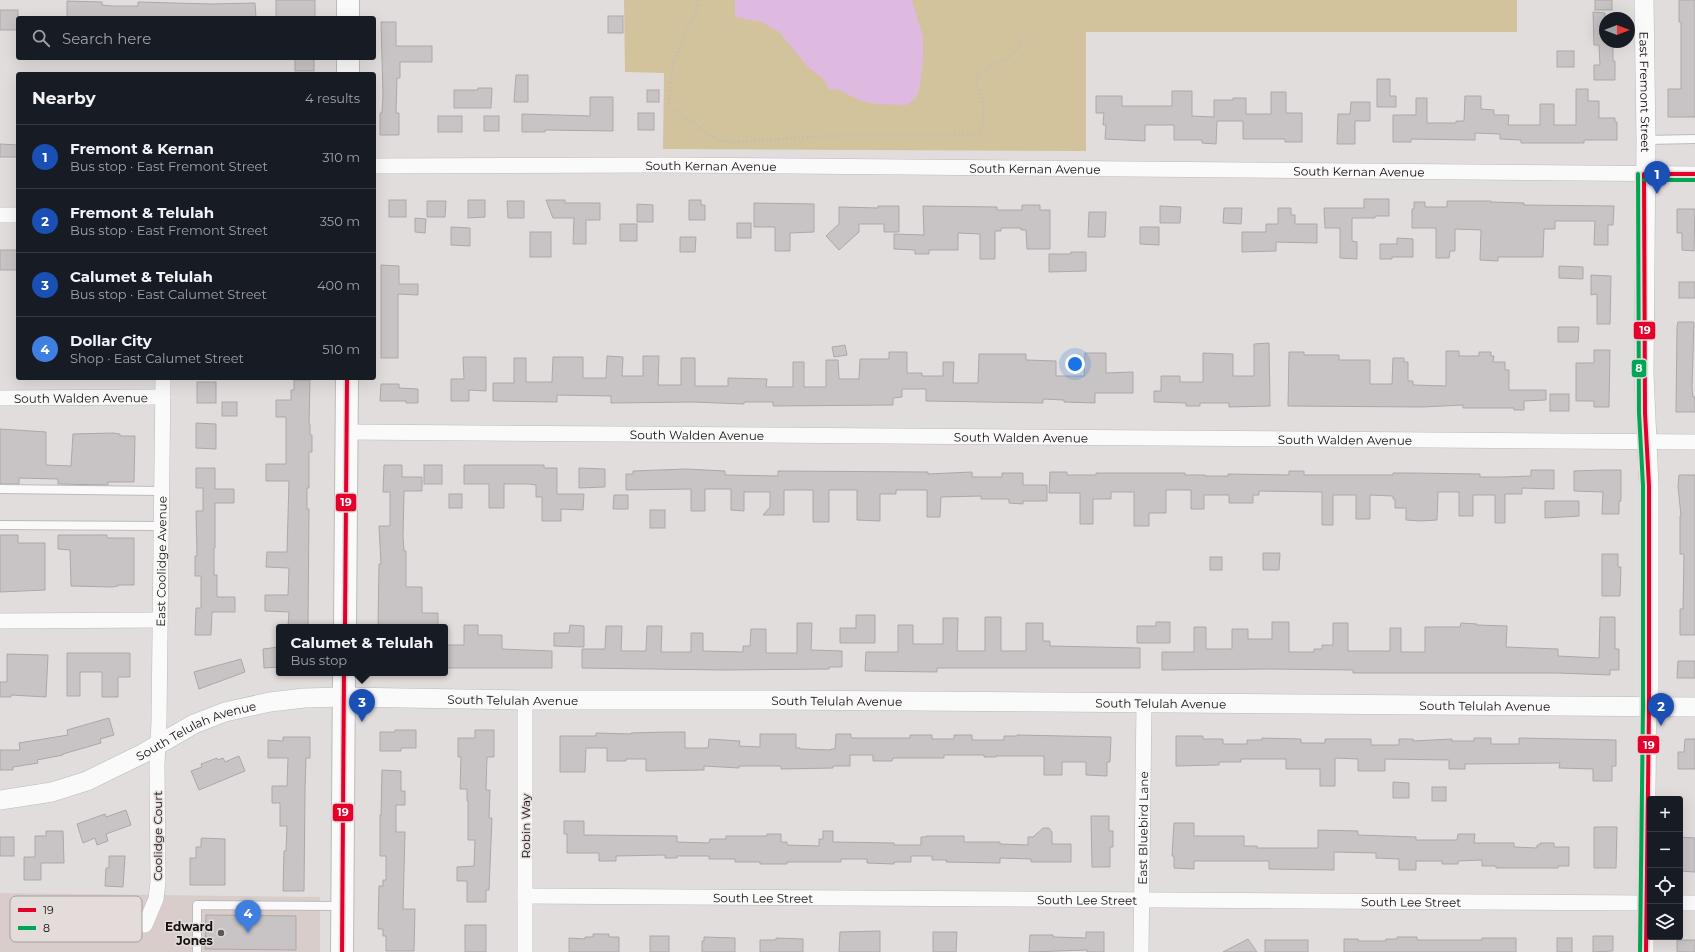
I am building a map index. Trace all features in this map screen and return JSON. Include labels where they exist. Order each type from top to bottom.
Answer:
[{"type":"main road","points":[[348,0],[348,16]]},
{"type":"main road","points":[[348,60],[348,72]]},
{"type":"main road","points":[[345,624],[347,380]]},
{"type":"main road","points":[[342,952],[344,676]]},
{"type":"street","name":"East Fremont Street","points":[[1644,0],[1646,140],[1644,174],[1644,383],[1649,494],[1648,868]]},
{"type":"street","name":"South Kernan Avenue","points":[[376,166],[672,165],[1695,174]]},
{"type":"street","points":[[0,215],[16,215]]},
{"type":"street","name":"East Coolidge Avenue","points":[[159,744],[163,380]]},
{"type":"street","name":"South Walden Avenue","points":[[0,398],[163,397]]},
{"type":"street","name":"South Walden Avenue","points":[[347,432],[1695,442]]},
{"type":"street","points":[[0,621],[160,620]]},
{"type":"street","name":"South Telulah Avenue","points":[[0,800],[52,792],[87,781],[118,767],[194,724],[235,709],[287,700],[343,697],[526,700],[790,700],[1144,704],[1695,707]]},
{"type":"street","name":"Robin Way","points":[[525,952],[526,700]]},
{"type":"street","name":"East Bluebird Lane","points":[[1141,952],[1144,704]]},
{"type":"street","name":"Coolidge Court","points":[[146,925],[156,899],[159,744]]},
{"type":"street","name":"South Lee Street","points":[[525,896],[1647,903]]},
{"type":"street","points":[[1683,903],[1695,903]]},
{"type":"street","name":"East Fremont Street","points":[[1646,952],[1648,904]]},
{"type":"lane","points":[[1646,140],[1695,139]]},
{"type":"lane","points":[[0,489],[161,491]]},
{"type":"lane","points":[[0,525],[161,526]]},
{"type":"lane","points":[[197,952],[197,905],[343,906]]},
{"type":"path","points":[[698,0],[696,10],[673,65],[668,98],[670,106],[681,116],[693,122],[710,136],[722,141],[740,142],[828,136],[956,136],[978,134],[981,129],[983,108],[982,99],[976,86],[978,74],[1011,56],[1020,48],[1026,36]]},
{"type":"shaded area","points":[[624,0],[1517,0],[1517,32],[1086,32],[1086,151],[663,149],[664,73],[625,72]]},
{"type":"shaded area","points":[[735,0],[912,0],[923,37],[923,63],[919,90],[916,98],[907,105],[875,104],[862,101],[836,89],[830,90],[824,80],[808,67],[779,32],[762,22],[735,17]]},
{"type":"shaded area","points":[[0,893],[320,897],[320,952],[0,952]]},
{"type":"building","points":[[276,0],[315,0],[315,16],[276,16]]},
{"type":"building","points":[[1595,0],[1612,0],[1612,10],[1595,10]]},
{"type":"building","points":[[1679,0],[1695,0],[1695,117],[1668,117],[1668,89],[1681,89],[1681,22],[1679,22]]},
{"type":"building","points":[[67,1],[102,2],[102,5],[112,6],[138,6],[138,2],[211,4],[255,3],[256,16],[67,16]]},
{"type":"building","points":[[0,10],[18,10],[18,16],[16,16],[16,30],[0,30]]},
{"type":"building","points":[[1593,12],[1599,12],[1599,45],[1594,45]]},
{"type":"building","points":[[608,16],[623,16],[623,33],[608,33]]},
{"type":"building","points":[[381,22],[396,22],[396,46],[432,46],[432,62],[400,62],[400,78],[397,78],[396,113],[399,113],[399,135],[380,135],[380,113],[382,113],[383,95]]},
{"type":"building","points":[[1599,48],[1613,48],[1615,80],[1594,80],[1594,65],[1600,65]]},
{"type":"building","points":[[1557,51],[1574,51],[1574,67],[1557,67]]},
{"type":"building","points":[[295,60],[314,60],[314,71],[295,71]]},
{"type":"building","points":[[516,75],[528,75],[528,102],[514,102]]},
{"type":"building","points":[[1377,79],[1390,79],[1390,96],[1396,96],[1396,107],[1377,107]]},
{"type":"building","points":[[478,88],[492,88],[491,108],[454,108],[454,90],[478,90]]},
{"type":"building","points":[[1576,89],[1588,89],[1588,101],[1599,101],[1599,118],[1615,118],[1615,122],[1617,122],[1617,140],[1584,140],[1584,143],[1521,143],[1521,140],[1500,139],[1500,134],[1475,133],[1475,140],[1411,139],[1411,142],[1393,142],[1393,115],[1416,115],[1416,98],[1427,98],[1427,123],[1456,123],[1456,121],[1464,121],[1465,96],[1481,96],[1481,109],[1494,110],[1494,115],[1509,115],[1508,125],[1540,125],[1540,104],[1554,104],[1554,125],[1576,125]]},
{"type":"building","points":[[647,90],[659,90],[659,102],[647,102]]},
{"type":"building","points":[[1172,91],[1192,91],[1192,116],[1214,117],[1214,100],[1246,98],[1246,114],[1271,114],[1271,92],[1286,92],[1286,113],[1302,113],[1302,142],[1285,142],[1285,139],[1243,139],[1243,121],[1217,121],[1216,144],[1202,143],[1202,140],[1174,140],[1174,125],[1145,125],[1145,141],[1105,139],[1106,125],[1103,125],[1104,113],[1096,113],[1096,96],[1122,96],[1122,106],[1172,106]]},
{"type":"building","points":[[590,97],[613,97],[613,131],[545,130],[545,132],[522,132],[522,114],[590,116]]},
{"type":"building","points":[[1351,102],[1370,102],[1370,121],[1355,121],[1355,144],[1337,144],[1338,114],[1350,114]]},
{"type":"building","points":[[638,113],[654,113],[654,130],[638,130]]},
{"type":"building","points":[[438,116],[462,116],[462,132],[438,132]]},
{"type":"building","points":[[484,116],[499,116],[499,131],[484,131]]},
{"type":"building","points":[[0,144],[16,145],[16,157],[0,157]]},
{"type":"building","points":[[1364,199],[1389,199],[1389,216],[1375,216],[1375,218],[1352,218],[1352,241],[1357,242],[1357,259],[1340,258],[1340,228],[1325,228],[1324,208],[1364,208]]},
{"type":"building","points":[[389,200],[406,200],[406,217],[389,217]]},
{"type":"building","points":[[468,200],[485,200],[485,217],[468,218]]},
{"type":"building","points":[[546,200],[565,200],[565,203],[600,203],[600,220],[586,220],[586,244],[573,244],[574,218],[553,218]]},
{"type":"building","points":[[689,200],[701,200],[701,205],[705,205],[705,220],[689,220]]},
{"type":"building","points":[[427,201],[446,201],[445,217],[427,217]]},
{"type":"building","points":[[507,201],[524,201],[524,218],[508,218]]},
{"type":"building","points":[[1447,201],[1491,201],[1524,203],[1524,205],[1614,206],[1613,225],[1608,225],[1608,245],[1594,245],[1595,221],[1555,221],[1555,229],[1544,229],[1543,257],[1498,257],[1498,261],[1480,260],[1481,230],[1455,229],[1455,251],[1450,251],[1449,258],[1436,258],[1436,228],[1412,228],[1412,209],[1414,209],[1414,202],[1425,202],[1425,207],[1447,207]]},
{"type":"building","points":[[754,203],[814,204],[814,232],[790,233],[790,251],[775,251],[775,227],[754,227]]},
{"type":"building","points":[[637,204],[653,205],[653,222],[637,222]]},
{"type":"building","points":[[1022,205],[1040,205],[1040,210],[1050,210],[1050,249],[1027,249],[1026,230],[1021,230],[1021,228],[1001,228],[1001,231],[995,231],[995,259],[980,259],[980,234],[958,233],[958,250],[929,250],[929,254],[915,254],[915,250],[894,249],[894,234],[924,235],[923,206],[997,207],[997,210],[1022,210]]},
{"type":"building","points":[[878,206],[899,206],[899,232],[884,232],[884,224],[859,224],[859,232],[839,250],[826,236],[839,224],[839,207],[878,208]]},
{"type":"building","points":[[1160,206],[1181,207],[1180,223],[1160,223]]},
{"type":"building","points":[[1224,208],[1242,208],[1241,224],[1223,223]]},
{"type":"building","points":[[1278,208],[1291,208],[1291,215],[1295,215],[1295,224],[1317,224],[1317,243],[1276,242],[1276,251],[1242,252],[1242,232],[1266,232],[1266,224],[1278,224]]},
{"type":"building","points":[[1677,209],[1695,209],[1694,251],[1682,250],[1682,233],[1677,233]]},
{"type":"building","points":[[1089,212],[1106,212],[1105,237],[1088,237]]},
{"type":"building","points":[[415,218],[426,219],[425,233],[415,232]]},
{"type":"building","points":[[737,223],[751,223],[751,238],[737,238]]},
{"type":"building","points":[[620,224],[637,224],[637,241],[620,241]]},
{"type":"building","points":[[451,227],[470,228],[470,246],[451,245]]},
{"type":"building","points":[[1140,227],[1159,227],[1159,245],[1140,244]]},
{"type":"building","points":[[530,232],[551,232],[551,257],[530,257]]},
{"type":"building","points":[[680,237],[696,237],[695,252],[680,252]]},
{"type":"building","points":[[1397,238],[1413,239],[1413,257],[1392,257],[1392,259],[1380,259],[1380,244],[1397,244]]},
{"type":"building","points":[[0,250],[16,250],[16,270],[0,270]]},
{"type":"building","points":[[1071,252],[1086,252],[1086,271],[1049,272],[1049,254],[1071,254]]},
{"type":"building","points":[[381,265],[399,266],[399,284],[418,284],[418,295],[398,294],[398,358],[381,358]]},
{"type":"building","points":[[1559,266],[1583,267],[1583,279],[1559,278]]},
{"type":"building","points":[[1591,275],[1611,276],[1610,324],[1597,324],[1597,294],[1591,295]]},
{"type":"building","points":[[1679,282],[1695,282],[1695,298],[1679,298]]},
{"type":"building","points":[[1678,322],[1694,322],[1692,388],[1693,397],[1695,397],[1695,412],[1676,412]]},
{"type":"building","points":[[1558,327],[1579,327],[1578,342],[1558,342]]},
{"type":"building","points":[[1269,343],[1270,406],[1229,407],[1229,403],[1200,403],[1200,406],[1186,406],[1186,403],[1154,402],[1154,391],[1161,391],[1161,376],[1180,376],[1180,382],[1203,382],[1203,353],[1233,354],[1233,376],[1254,376],[1254,344]]},
{"type":"building","points":[[845,345],[847,355],[834,357],[832,347]]},
{"type":"building","points":[[1594,350],[1610,350],[1609,407],[1594,407],[1594,401],[1576,401],[1576,363],[1594,363]]},
{"type":"building","points":[[1446,351],[1459,351],[1459,356],[1479,356],[1479,352],[1491,352],[1491,356],[1494,356],[1493,362],[1505,362],[1505,370],[1509,370],[1509,390],[1546,390],[1546,400],[1524,401],[1524,410],[1514,410],[1514,408],[1463,408],[1463,405],[1422,407],[1288,406],[1289,352],[1304,352],[1304,355],[1339,355],[1339,360],[1370,360],[1370,384],[1392,384],[1393,358],[1404,358],[1404,362],[1408,362],[1408,381],[1413,381],[1413,385],[1446,386]]},
{"type":"building","points":[[889,352],[907,352],[907,373],[922,373],[922,376],[943,376],[943,362],[954,362],[953,383],[978,383],[979,354],[1026,354],[1026,360],[1056,361],[1056,376],[1084,376],[1085,353],[1106,353],[1106,373],[1133,372],[1133,393],[1095,393],[1095,403],[1064,402],[1064,400],[1043,399],[1043,403],[926,401],[926,389],[902,389],[902,397],[893,398],[893,405],[773,406],[773,402],[744,402],[744,404],[693,402],[611,403],[611,396],[557,395],[557,402],[493,401],[493,383],[514,383],[514,358],[526,358],[526,382],[552,382],[553,357],[583,357],[583,378],[606,378],[607,356],[623,357],[622,376],[643,376],[643,356],[659,356],[658,385],[681,385],[681,358],[695,358],[695,386],[728,386],[728,378],[767,379],[766,387],[793,387],[793,362],[804,362],[804,387],[826,387],[826,360],[838,360],[839,379],[859,379],[860,359],[889,359]]},
{"type":"building","points":[[463,357],[486,357],[486,391],[469,390],[469,401],[451,401],[451,379],[464,379]]},
{"type":"building","points":[[294,380],[310,380],[309,424],[310,435],[312,435],[312,452],[309,452],[309,488],[307,488],[307,509],[309,509],[308,624],[288,624],[289,612],[265,611],[265,595],[288,595],[289,568],[266,567],[267,552],[287,552],[289,481],[266,481],[266,464],[286,464],[286,417],[276,417],[276,400],[291,400],[291,390],[294,390]]},
{"type":"building","points":[[197,382],[216,382],[216,403],[197,403]]},
{"type":"building","points":[[381,384],[399,384],[399,388],[418,389],[418,403],[406,403],[406,401],[380,401]]},
{"type":"building","points":[[1550,394],[1569,394],[1569,411],[1550,411]]},
{"type":"building","points":[[222,402],[237,402],[237,416],[222,416]]},
{"type":"building","points":[[196,423],[216,424],[216,449],[196,448]]},
{"type":"building","points":[[0,429],[46,432],[46,465],[71,466],[73,434],[113,433],[120,434],[120,436],[135,436],[134,482],[108,482],[108,485],[58,484],[58,479],[19,478],[19,484],[0,484]]},
{"type":"building","points":[[384,465],[402,465],[402,477],[422,477],[422,491],[404,491],[403,536],[404,551],[406,551],[406,587],[422,587],[422,613],[438,613],[438,624],[378,624],[379,564],[381,564],[379,526],[390,526],[390,492],[383,492]]},
{"type":"building","points":[[424,465],[442,465],[442,484],[424,484]]},
{"type":"building","points":[[464,465],[544,465],[544,468],[557,468],[557,494],[584,494],[583,510],[561,509],[561,521],[542,521],[542,497],[536,497],[536,485],[529,484],[504,484],[504,508],[489,508],[489,484],[464,484]]},
{"type":"building","points":[[196,468],[215,468],[215,489],[234,489],[234,503],[215,503],[214,575],[217,575],[217,597],[235,597],[235,612],[212,612],[211,635],[195,635],[196,608],[201,608],[201,576],[195,576],[195,556],[197,556],[196,511],[203,511],[203,488],[196,488]]},
{"type":"building","points":[[579,468],[605,469],[605,487],[579,488]]},
{"type":"building","points":[[686,469],[725,471],[725,475],[778,476],[778,471],[928,472],[928,474],[972,472],[972,477],[1002,477],[1002,473],[1023,473],[1023,485],[1047,485],[1047,501],[1023,501],[1023,504],[1009,503],[1009,499],[981,499],[981,496],[941,497],[940,517],[927,517],[927,490],[896,490],[896,494],[880,494],[880,521],[857,520],[857,490],[829,490],[829,522],[813,522],[813,490],[784,490],[784,515],[763,515],[770,507],[770,492],[744,492],[744,511],[731,510],[731,489],[705,489],[705,511],[691,511],[691,489],[626,490],[626,474],[633,474],[633,471]]},
{"type":"building","points":[[1531,470],[1554,470],[1554,489],[1522,488],[1522,494],[1505,494],[1505,523],[1495,523],[1495,495],[1473,495],[1473,516],[1459,516],[1459,492],[1438,492],[1437,520],[1421,521],[1406,520],[1406,508],[1395,508],[1395,499],[1393,499],[1393,496],[1370,495],[1370,519],[1356,519],[1356,495],[1333,495],[1333,525],[1322,525],[1322,492],[1259,491],[1259,495],[1253,495],[1253,503],[1229,503],[1229,495],[1204,495],[1204,509],[1191,509],[1191,490],[1166,490],[1166,513],[1149,513],[1149,526],[1134,526],[1134,492],[1111,492],[1111,499],[1093,499],[1093,524],[1080,524],[1080,493],[1049,493],[1050,472],[1067,472],[1067,475],[1096,475],[1096,473],[1185,473],[1185,475],[1228,476],[1228,474],[1289,475],[1289,471],[1304,471],[1304,475],[1393,475],[1393,473],[1412,473],[1480,474],[1480,477],[1503,477],[1531,476]]},
{"type":"building","points":[[1621,470],[1621,501],[1619,501],[1619,514],[1602,514],[1603,492],[1574,491],[1574,471]]},
{"type":"building","points":[[1679,475],[1695,475],[1695,635],[1680,635],[1680,609],[1683,609],[1684,554],[1680,554],[1681,516],[1678,486]]},
{"type":"building","points":[[449,494],[462,494],[462,508],[449,508]]},
{"type":"building","points":[[614,495],[628,495],[628,509],[613,509]]},
{"type":"building","points":[[1545,501],[1579,501],[1579,516],[1545,518]]},
{"type":"building","points":[[650,510],[665,510],[665,528],[650,528]]},
{"type":"building","points":[[0,535],[18,535],[18,543],[45,543],[45,590],[0,592]]},
{"type":"building","points":[[58,535],[107,535],[107,538],[134,538],[134,585],[118,585],[112,587],[71,586],[70,550],[58,549]]},
{"type":"building","points":[[1263,553],[1280,553],[1279,570],[1263,570]]},
{"type":"building","points":[[1602,554],[1618,554],[1618,567],[1621,567],[1620,596],[1602,596]]},
{"type":"building","points":[[1210,557],[1222,557],[1222,570],[1210,570]]},
{"type":"building","points":[[856,615],[875,615],[875,643],[840,643],[840,628],[856,628]]},
{"type":"building","points":[[985,617],[1001,617],[1001,651],[1026,651],[1026,623],[1043,623],[1043,641],[1050,641],[1050,646],[1140,648],[1140,668],[937,668],[937,672],[865,671],[866,652],[898,652],[898,625],[913,625],[913,644],[943,644],[943,618],[958,618],[957,651],[985,651]]},
{"type":"building","points":[[1600,617],[1615,617],[1615,649],[1619,649],[1619,670],[1610,670],[1610,675],[1558,673],[1353,673],[1353,670],[1268,669],[1162,670],[1162,652],[1194,652],[1194,627],[1206,627],[1206,649],[1232,649],[1232,629],[1248,629],[1248,639],[1272,639],[1272,622],[1289,622],[1289,652],[1314,652],[1314,649],[1322,649],[1322,645],[1333,645],[1333,623],[1348,623],[1348,651],[1390,651],[1390,628],[1401,628],[1401,652],[1425,652],[1425,627],[1460,627],[1461,623],[1507,626],[1506,647],[1558,649],[1558,656],[1599,658]]},
{"type":"building","points":[[1156,622],[1170,622],[1170,643],[1137,643],[1137,626],[1156,626]]},
{"type":"building","points":[[797,623],[812,623],[811,650],[842,651],[842,667],[829,667],[829,669],[724,670],[582,668],[582,649],[605,649],[606,626],[622,626],[621,651],[646,651],[647,626],[662,626],[661,652],[691,652],[691,633],[703,633],[703,651],[743,652],[743,646],[750,646],[751,629],[766,629],[766,653],[797,653]]},
{"type":"building","points":[[464,625],[478,625],[478,635],[502,635],[502,649],[552,651],[552,668],[448,668],[448,645],[464,645]]},
{"type":"building","points":[[570,625],[584,626],[584,647],[554,646],[554,633],[569,633]]},
{"type":"building","points":[[276,647],[276,667],[264,668],[263,649]]},
{"type":"building","points":[[67,653],[130,653],[130,677],[118,677],[118,697],[102,697],[102,672],[80,672],[80,696],[67,696]]},
{"type":"building","points":[[7,654],[48,655],[46,697],[11,695],[11,697],[0,697],[0,682],[7,682]]},
{"type":"building","points":[[241,659],[245,672],[199,689],[194,672]]},
{"type":"building","points":[[1678,661],[1695,661],[1695,678],[1677,678]]},
{"type":"building","points":[[109,718],[114,735],[100,739],[101,743],[63,755],[37,760],[38,763],[13,767],[13,770],[0,770],[0,750],[20,750],[19,743],[68,735],[67,730]]},
{"type":"building","points":[[395,730],[416,730],[416,748],[401,748],[401,751],[380,751],[380,732],[395,732]]},
{"type":"building","points":[[475,730],[494,730],[494,757],[487,757],[486,790],[490,790],[489,818],[492,818],[489,890],[486,890],[486,902],[467,902],[467,881],[457,881],[457,867],[474,866],[475,840],[468,840],[467,789],[460,789],[461,757],[458,757],[458,738],[475,738]]},
{"type":"building","points":[[685,732],[685,748],[708,748],[709,739],[740,741],[739,746],[760,747],[760,734],[796,734],[796,748],[831,750],[835,749],[836,734],[851,734],[851,738],[910,738],[910,735],[932,735],[932,739],[954,739],[954,735],[972,735],[972,740],[1004,740],[1004,736],[1017,735],[1111,737],[1110,762],[1107,762],[1107,776],[1086,775],[1086,762],[1062,762],[1062,775],[1044,775],[1044,756],[984,757],[984,755],[944,755],[944,758],[893,758],[892,761],[873,761],[873,755],[850,755],[850,766],[833,766],[833,768],[781,769],[781,766],[739,766],[739,768],[704,766],[704,770],[646,771],[646,759],[607,761],[607,748],[586,748],[585,772],[560,772],[560,736],[596,736],[596,733],[631,734]]},
{"type":"building","points":[[1176,736],[1203,736],[1203,739],[1223,739],[1223,744],[1247,744],[1247,740],[1262,740],[1262,738],[1301,739],[1301,743],[1325,743],[1325,739],[1371,739],[1371,745],[1399,745],[1399,739],[1413,739],[1413,741],[1452,739],[1452,741],[1474,741],[1474,738],[1491,738],[1491,744],[1519,744],[1519,738],[1616,740],[1616,766],[1612,766],[1612,781],[1593,781],[1593,769],[1559,768],[1560,763],[1465,764],[1465,769],[1449,769],[1449,760],[1385,759],[1385,771],[1358,771],[1358,759],[1335,758],[1335,786],[1320,786],[1320,769],[1286,769],[1286,759],[1241,759],[1241,762],[1219,762],[1219,765],[1176,766]]},
{"type":"building","points":[[283,737],[310,737],[310,758],[306,758],[304,891],[283,891],[284,851],[286,851],[287,826],[280,826],[280,803],[272,803],[272,786],[287,786],[288,758],[268,758],[268,740],[283,741]]},
{"type":"building","points":[[1685,739],[1695,739],[1695,769],[1678,769],[1678,752],[1684,752]]},
{"type":"building","points":[[239,756],[245,771],[199,790],[191,771],[202,767],[201,764],[217,758],[218,760],[223,758],[225,762]]},
{"type":"building","points":[[382,770],[401,771],[401,791],[405,791],[405,805],[396,805],[396,832],[405,832],[403,909],[415,909],[414,951],[386,951],[386,936],[383,936],[383,929],[378,929],[379,886],[383,886],[383,880],[386,880],[386,856],[380,856]]},
{"type":"building","points":[[1393,782],[1409,783],[1409,798],[1393,798]]},
{"type":"building","points":[[1432,787],[1446,787],[1446,801],[1432,801]]},
{"type":"building","points":[[126,810],[131,825],[106,834],[108,841],[97,845],[95,838],[83,843],[77,824],[105,814],[106,817]]},
{"type":"building","points":[[1091,816],[1109,816],[1109,831],[1113,831],[1113,847],[1110,847],[1110,867],[1092,867]]},
{"type":"building","points":[[564,821],[584,821],[584,835],[677,836],[677,842],[709,843],[710,839],[726,839],[726,836],[767,836],[767,834],[781,834],[781,842],[787,842],[787,845],[819,846],[819,839],[823,839],[823,831],[833,831],[833,842],[921,845],[921,837],[964,836],[964,842],[1000,842],[1000,844],[1028,845],[1028,837],[1033,837],[1043,828],[1049,828],[1052,832],[1052,844],[1071,844],[1071,862],[1031,862],[1031,859],[1000,858],[1000,863],[946,862],[947,860],[932,860],[932,856],[911,856],[911,862],[894,862],[894,864],[867,863],[867,859],[841,859],[841,862],[787,862],[787,864],[760,864],[760,862],[735,862],[735,859],[709,859],[709,856],[677,856],[677,858],[665,858],[665,855],[616,856],[616,861],[599,861],[599,853],[567,853],[567,834],[564,834]]},
{"type":"building","points":[[1174,823],[1194,823],[1194,836],[1244,836],[1244,846],[1257,846],[1257,848],[1318,848],[1318,830],[1358,831],[1358,835],[1416,837],[1416,840],[1457,840],[1458,834],[1475,834],[1474,843],[1514,843],[1514,847],[1537,848],[1537,845],[1540,845],[1540,843],[1554,843],[1554,847],[1569,847],[1569,866],[1558,866],[1558,868],[1496,868],[1496,866],[1482,866],[1482,860],[1458,861],[1458,864],[1442,864],[1442,861],[1416,861],[1416,870],[1399,870],[1399,859],[1376,858],[1376,853],[1334,852],[1334,870],[1269,869],[1269,861],[1194,861],[1194,869],[1174,868],[1174,856],[1172,856]]},
{"type":"building","points":[[1594,827],[1617,827],[1616,868],[1594,868]]},
{"type":"building","points":[[46,831],[63,831],[64,863],[41,863],[41,880],[24,880],[24,857],[35,857],[35,836],[46,836]]},
{"type":"building","points":[[0,837],[14,837],[14,856],[0,856]]},
{"type":"building","points":[[1683,837],[1695,838],[1695,872],[1683,871]]},
{"type":"building","points":[[202,838],[225,839],[225,885],[190,885],[190,858],[196,858],[196,847],[201,847]]},
{"type":"building","points":[[109,856],[125,856],[123,887],[105,886],[106,868],[109,868]]},
{"type":"building","points":[[206,915],[296,916],[296,950],[205,949]]},
{"type":"building","points":[[465,925],[486,925],[486,952],[465,952]]},
{"type":"building","points":[[880,931],[880,952],[839,952],[840,932]]},
{"type":"building","points":[[933,932],[957,932],[956,952],[933,952]]},
{"type":"building","points":[[1086,932],[1104,932],[1104,952],[1087,952],[1087,950],[1029,952],[1030,935],[1053,935],[1053,937],[1086,938]]},
{"type":"building","points":[[593,934],[609,934],[609,937],[619,937],[619,952],[569,952],[569,938],[585,939],[585,937],[593,937]]},
{"type":"building","points":[[650,936],[669,936],[669,952],[650,952]]},
{"type":"building","points":[[1593,936],[1613,936],[1613,951],[1593,952]]},
{"type":"building","points":[[704,937],[735,938],[735,952],[702,952],[702,941],[704,941]]},
{"type":"building","points":[[1397,937],[1417,937],[1417,940],[1482,940],[1482,938],[1516,938],[1516,952],[1344,952],[1344,939],[1358,939],[1358,941],[1386,941],[1386,939],[1397,939]]},
{"type":"building","points":[[776,938],[803,939],[803,952],[760,952],[760,940],[776,940]]},
{"type":"building","points":[[1557,938],[1572,938],[1572,952],[1557,952]]},
{"type":"building","points":[[1248,939],[1257,952],[1223,952]]},
{"type":"building","points":[[1265,940],[1308,940],[1308,952],[1265,952]]},
{"type":"building","points":[[1677,940],[1695,940],[1695,952],[1677,952]]},
{"type":"transit line","name":"8","points":[[1638,174],[1639,413],[1643,486],[1643,707],[1640,952]]},
{"type":"transit line","name":"19","points":[[1646,952],[1649,707],[1649,486],[1645,413],[1644,174],[1695,174]]},
{"type":"transit line","name":"8","points":[[1644,180],[1695,180]]},
{"type":"transit line","name":"19","points":[[345,624],[347,380]]},
{"type":"transit line","name":"19","points":[[342,952],[344,676]]},
{"type":"place","name":"Fremont & Kernan","points":[[1657,194]]},
{"type":"place","name":"Calumet & Telulah","points":[[362,722]]},
{"type":"place","name":"Fremont & Telulah","points":[[1661,726]]},
{"type":"place","name":"Edward Jones","points":[[221,933]]},
{"type":"place","name":"Dollar City","points":[[248,933]]}]
